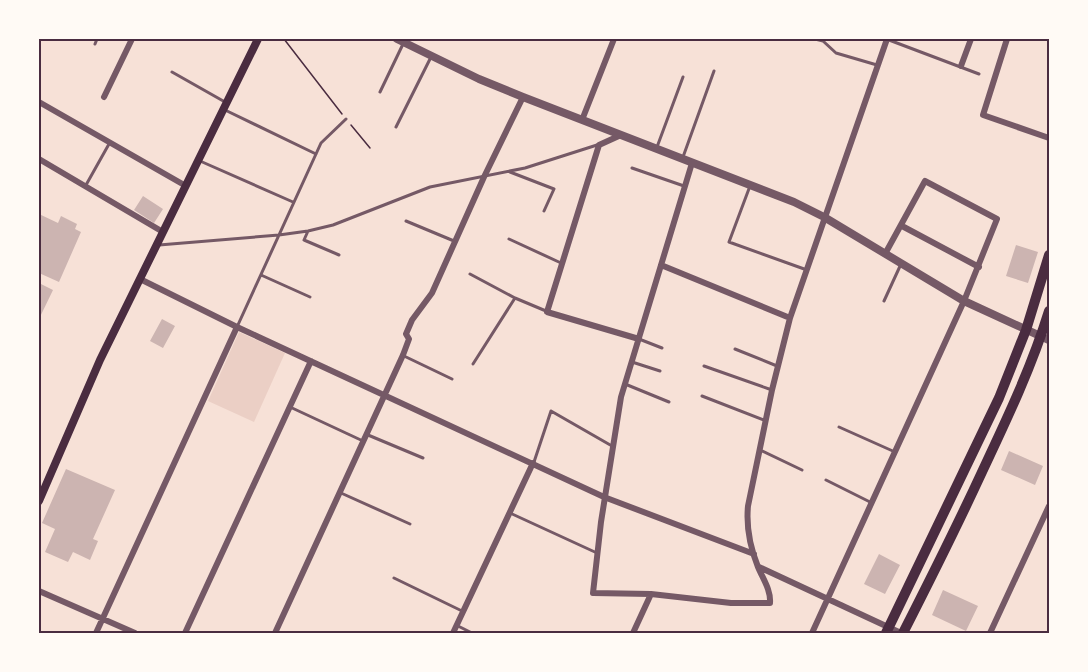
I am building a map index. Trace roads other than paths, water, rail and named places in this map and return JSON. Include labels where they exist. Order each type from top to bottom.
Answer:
[{"type":"highway","points":[[887,630],[980,439],[1026,330],[1049,255]]},
{"type":"highway","points":[[902,633],[1045,338],[1049,311]]},
{"type":"main road","points":[[39,501],[100,360],[258,39]]},
{"type":"street","points":[[104,97],[132,39]]},
{"type":"street","points":[[582,120],[614,39]]},
{"type":"street","points":[[692,163],[621,397],[604,497],[593,593],[651,594],[731,603],[770,603],[771,595],[758,567],[746,524],[772,390],[790,318],[887,39]]},
{"type":"street","points":[[960,66],[971,39]]},
{"type":"street","points":[[1007,39],[983,115],[1049,138]]},
{"type":"street","points":[[400,41],[479,79],[523,97],[794,202],[824,217],[964,301],[1045,338]]},
{"type":"street","points":[[275,633],[403,355],[409,339],[406,334],[412,320],[432,293],[454,241],[523,97]]},
{"type":"street","points":[[39,102],[186,186]]},
{"type":"street","points":[[621,135],[599,145],[547,312],[639,339]]},
{"type":"street","points":[[40,162],[163,232]]},
{"type":"street","points":[[812,633],[964,301],[997,219],[925,181],[885,254]]},
{"type":"street","points":[[902,226],[979,267]]},
{"type":"street","points":[[661,265],[790,318]]},
{"type":"street","points":[[140,279],[237,327],[604,497],[754,554]]},
{"type":"street","points":[[96,633],[237,327]]},
{"type":"street","points":[[184,633],[311,361]]},
{"type":"street","points":[[453,633],[533,463]]},
{"type":"street","points":[[990,633],[1049,506]]},
{"type":"street","points":[[758,567],[887,630],[902,633]]},
{"type":"street","points":[[39,591],[135,633]]},
{"type":"street","points":[[633,633],[651,594]]},
{"type":"lane","points":[[94,44],[97,39]]},
{"type":"lane","points":[[815,39],[823,41],[836,53],[877,65]]},
{"type":"lane","points":[[887,39],[979,74]]},
{"type":"lane","points":[[380,92],[400,41]]},
{"type":"lane","points":[[396,127],[432,56]]},
{"type":"lane","points":[[682,159],[714,71]]},
{"type":"lane","points":[[172,72],[225,106],[316,154]]},
{"type":"lane","points":[[656,149],[683,77]]},
{"type":"lane","points":[[237,327],[321,142],[346,119]]},
{"type":"lane","points":[[85,186],[110,142]]},
{"type":"lane","points":[[157,245],[308,231],[333,225],[430,188],[509,171],[599,145]]},
{"type":"lane","points":[[198,160],[293,202]]},
{"type":"lane","points":[[632,168],[686,187]]},
{"type":"lane","points":[[509,171],[554,189],[544,211]]},
{"type":"lane","points":[[750,184],[729,242],[807,270]]},
{"type":"lane","points":[[406,221],[454,241]]},
{"type":"lane","points":[[308,231],[304,240],[339,255]]},
{"type":"lane","points":[[509,239],[562,264]]},
{"type":"lane","points":[[884,301],[901,264]]},
{"type":"lane","points":[[261,274],[310,297]]},
{"type":"lane","points":[[470,274],[547,312]]},
{"type":"lane","points":[[473,364],[515,298]]},
{"type":"lane","points":[[639,339],[662,348]]},
{"type":"lane","points":[[735,349],[777,366]]},
{"type":"lane","points":[[403,355],[452,379]]},
{"type":"lane","points":[[632,362],[660,371]]},
{"type":"lane","points":[[704,366],[772,390]]},
{"type":"lane","points":[[625,384],[669,402]]},
{"type":"lane","points":[[702,396],[766,420]]},
{"type":"lane","points":[[290,407],[363,441]]},
{"type":"lane","points":[[533,463],[550,411],[612,446]]},
{"type":"lane","points":[[839,427],[896,452]]},
{"type":"lane","points":[[366,434],[423,458]]},
{"type":"lane","points":[[760,450],[802,470]]},
{"type":"lane","points":[[826,480],[872,503]]},
{"type":"lane","points":[[340,492],[410,524]]},
{"type":"lane","points":[[510,513],[597,553]]},
{"type":"lane","points":[[394,578],[463,612]]},
{"type":"lane","points":[[456,625],[472,633]]}]
